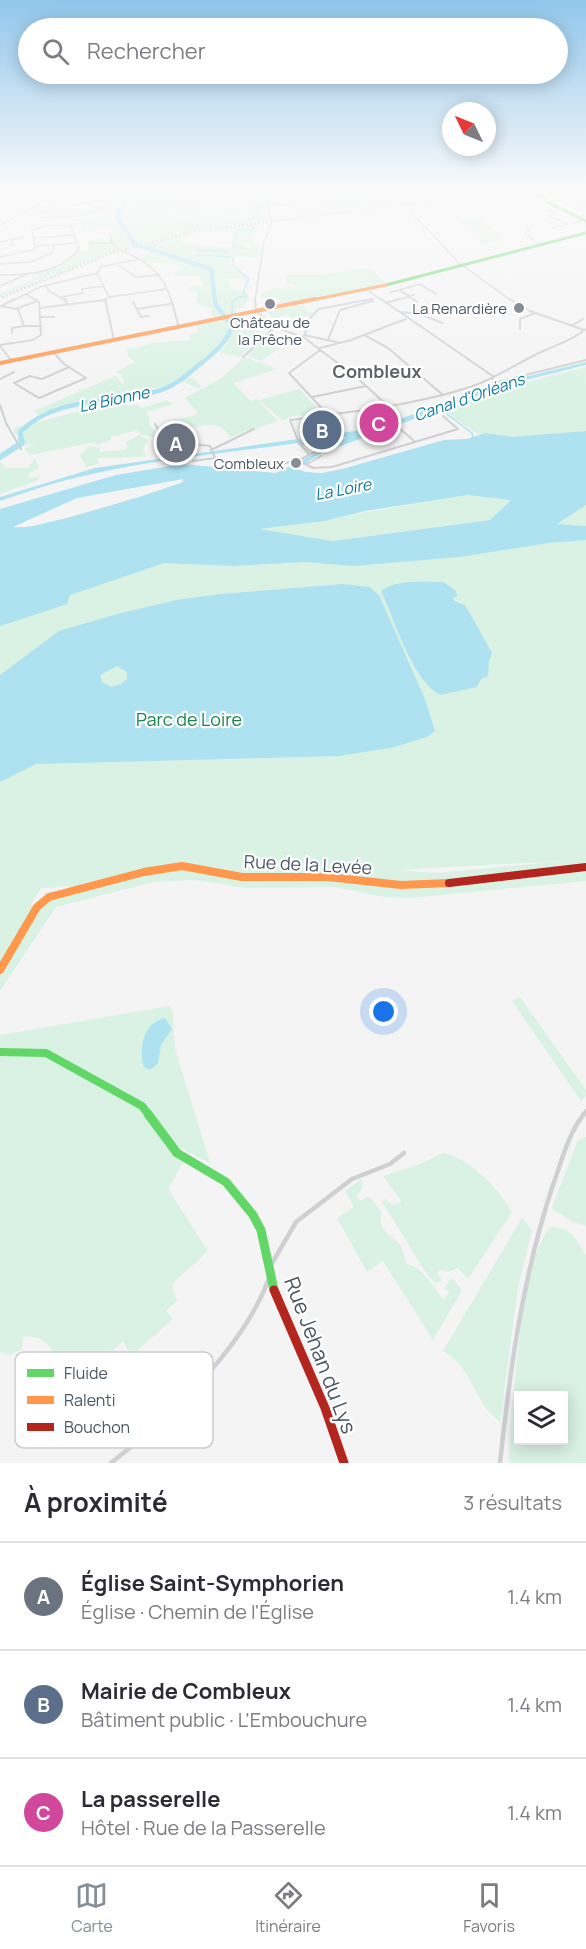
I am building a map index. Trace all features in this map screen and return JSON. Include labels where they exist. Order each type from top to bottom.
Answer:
[{"type":"main road","points":[[0,363],[367,290],[490,257]]},
{"type":"main road","name":"Rue de la Levée","points":[[0,970],[37,907],[49,897],[182,866],[242,877],[328,877],[401,885],[435,885],[586,867]]},
{"type":"main road","name":"Rue Jehan du Lys","points":[[0,1052],[46,1053],[142,1106],[177,1154],[226,1182],[232,1189],[261,1230],[271,1266],[273,1287],[325,1408],[344,1463]]},
{"type":"street","points":[[22,257],[24,263]]},
{"type":"street","points":[[0,264],[24,263],[43,257]]},
{"type":"street","points":[[0,286],[71,257]]},
{"type":"street","points":[[136,257],[159,275],[179,328]]},
{"type":"street","points":[[262,257],[259,278],[254,290],[258,312],[274,327],[301,337],[320,349],[388,406]]},
{"type":"street","points":[[454,257],[502,295],[535,313],[585,330]]},
{"type":"street","points":[[97,273],[96,271],[101,267],[120,265],[139,259]]},
{"type":"street","points":[[120,265],[136,277],[159,275]]},
{"type":"street","points":[[0,275],[29,273]]},
{"type":"street","points":[[1,308],[2,305],[45,285],[97,273]]},
{"type":"street","points":[[97,273],[109,297]]},
{"type":"street","points":[[389,293],[420,284],[436,294]]},
{"type":"street","points":[[45,285],[49,291],[62,297],[67,305]]},
{"type":"street","points":[[62,297],[82,294],[82,289],[104,286]]},
{"type":"street","points":[[40,308],[166,289]]},
{"type":"street","points":[[367,290],[497,382],[586,360]]},
{"type":"street","points":[[399,290],[417,302]]},
{"type":"street","points":[[11,360],[0,345],[38,338],[42,326],[37,301],[26,294]]},
{"type":"street","points":[[386,303],[414,295]]},
{"type":"street","points":[[341,343],[304,335],[308,327],[307,319],[319,309],[339,308],[378,298]]},
{"type":"street","points":[[104,300],[114,340]]},
{"type":"street","points":[[1,308],[17,309],[37,301]]},
{"type":"street","points":[[133,302],[141,317],[149,316]]},
{"type":"street","points":[[137,309],[170,304]]},
{"type":"street","points":[[328,340],[339,308]]},
{"type":"street","points":[[17,309],[24,326]]},
{"type":"street","points":[[416,313],[426,310]]},
{"type":"street","points":[[400,312],[416,313],[442,323]]},
{"type":"street","points":[[520,329],[520,320],[535,313]]},
{"type":"street","points":[[41,317],[54,317]]},
{"type":"street","points":[[329,416],[289,372],[320,349],[406,319]]},
{"type":"street","points":[[571,326],[583,319]]},
{"type":"street","points":[[12,333],[12,328],[42,326]]},
{"type":"street","points":[[243,357],[274,327]]},
{"type":"street","points":[[308,453],[299,443],[289,421],[381,408],[443,395],[493,378],[534,355],[569,342],[585,330]]},
{"type":"street","points":[[364,335],[388,348],[443,395]]},
{"type":"street","points":[[53,351],[69,367],[86,378],[41,398],[14,383],[30,376],[42,379],[69,367]]},
{"type":"street","points":[[0,379],[14,372]]},
{"type":"street","points":[[312,398],[366,386]]},
{"type":"street","points":[[0,405],[21,449]]},
{"type":"street","points":[[381,408],[393,421]]},
{"type":"street","points":[[167,441],[212,452],[225,462],[261,466],[300,461],[316,468],[332,467],[458,429],[443,416]]},
{"type":"street","points":[[155,424],[167,441],[172,455]]},
{"type":"street","points":[[397,426],[414,441]]},
{"type":"street","points":[[193,461],[254,429]]},
{"type":"street","points":[[299,443],[336,438],[340,440],[308,453],[300,461]]},
{"type":"street","points":[[306,464],[321,456]]},
{"type":"street","points":[[500,1463],[525,1280],[540,1222],[570,1137],[586,1111]]},
{"type":"street","points":[[213,1364],[267,1292],[271,1266],[296,1222],[352,1179],[390,1164],[404,1153]]},
{"type":"street","points":[[111,1463],[129,1448]]},
{"type":"green space","points":[[71,257],[101,257],[0,297],[0,293],[39,277],[32,273],[62,265]]},
{"type":"green space","points":[[138,257],[229,257],[234,269],[248,279],[224,278],[229,281],[230,287],[239,291],[247,291],[249,298],[243,308],[235,309],[237,315],[218,318],[212,316],[211,308],[200,305],[196,300],[198,296],[196,292],[187,291],[189,287],[203,285],[200,276],[175,276],[172,271],[179,273],[182,268],[174,263],[147,263]]},
{"type":"green space","points":[[369,268],[386,283],[271,308],[280,301],[275,297],[262,298],[261,295],[269,290],[283,287],[294,287],[297,291],[294,284],[286,284],[287,275],[316,275]]},
{"type":"green space","points":[[303,304],[308,312],[313,312],[309,316],[293,319],[287,314],[275,319],[267,312]]},
{"type":"green space","points":[[246,315],[246,319],[241,323],[265,333],[240,357],[219,352],[228,343],[222,342],[184,375],[195,380],[202,387],[197,388],[184,382],[40,416],[34,411],[115,376],[125,385],[121,375],[116,372],[135,362],[128,356],[127,348],[139,349],[151,343],[192,340],[188,335],[198,332],[197,325]]},
{"type":"green space","points":[[259,342],[280,348],[261,361],[246,355]]},
{"type":"green space","points":[[245,357],[277,369],[233,383],[251,401],[257,399],[278,421],[230,437],[220,427],[214,425],[180,430],[175,420],[199,414],[185,398],[220,379]]},
{"type":"green space","points":[[586,367],[586,431],[511,437],[476,433],[443,410],[507,387]]},
{"type":"green space","points":[[299,389],[323,414],[293,416],[282,420],[259,400]]},
{"type":"green space","points":[[125,400],[128,406],[136,404],[142,408],[167,400],[173,404],[146,412],[150,418],[149,424],[157,434],[153,437],[142,435],[137,430],[110,437],[111,440],[98,445],[94,442],[30,455],[24,449],[39,442],[26,446],[14,432],[14,428]]},
{"type":"green space","points":[[139,435],[149,440],[143,448],[146,457],[98,458],[98,464],[86,467],[80,455],[89,446],[100,448],[99,452],[124,450],[127,447],[125,443]]},
{"type":"green space","points":[[35,459],[39,468],[28,474],[30,478],[40,476],[37,481],[0,494],[0,461],[6,468],[27,468]]},
{"type":"green space","points":[[468,495],[511,500],[490,520],[332,541],[257,529],[310,521]]},
{"type":"green space","points":[[586,505],[586,526],[557,524]]},
{"type":"green space","name":"Parc de Loire","points":[[586,538],[586,866],[435,883],[402,884],[345,877],[234,878],[261,881],[325,879],[412,887],[488,883],[586,871],[586,881],[409,898],[385,897],[334,887],[247,888],[196,880],[153,882],[56,907],[0,991],[0,974],[37,911],[50,899],[95,885],[41,888],[31,904],[34,908],[0,966],[0,618],[161,558]],"holes":[[[561,861],[437,873],[396,870]]]},
{"type":"green space","points":[[520,997],[586,1090],[586,1096],[581,1101],[512,1001]]},
{"type":"green space","points":[[170,1006],[173,1014],[175,1049],[210,1163],[173,1144],[144,1105],[46,1050],[0,1049],[0,1035]]},
{"type":"green space","points":[[44,1054],[137,1105],[175,1157],[184,1161],[168,1189],[208,1251],[172,1284],[177,1301],[166,1311],[173,1319],[136,1352],[129,1352],[123,1341],[111,1352],[52,1352],[43,1340],[23,1337],[22,1349],[10,1355],[0,1352],[0,1055]]},
{"type":"green space","points":[[586,1137],[586,1226],[573,1222],[552,1208],[578,1140]]},
{"type":"green space","points":[[443,1153],[464,1161],[483,1176],[512,1212],[468,1279],[458,1268],[448,1272],[440,1270],[437,1272],[442,1281],[435,1283],[382,1202],[385,1199],[393,1205],[402,1202],[383,1176],[420,1164]]},
{"type":"green space","points":[[361,1179],[363,1186],[357,1197],[360,1201],[367,1197],[372,1199],[381,1212],[383,1229],[400,1245],[407,1264],[419,1270],[444,1300],[449,1292],[444,1288],[452,1278],[462,1290],[433,1340],[383,1261],[367,1272],[337,1218],[354,1207],[345,1191]]},
{"type":"green space","points":[[522,1218],[532,1230],[518,1287],[500,1422],[485,1407],[467,1374],[451,1356],[443,1351]]},
{"type":"green space","points":[[551,1227],[564,1229],[572,1235],[586,1255],[586,1463],[508,1463],[515,1375],[519,1338],[531,1270],[540,1244]]},
{"type":"water","points":[[586,362],[586,365],[506,385],[319,454],[298,469],[305,472],[322,473],[444,440],[467,439],[485,433],[511,437],[586,431],[586,505],[557,524],[586,526],[586,540],[549,543],[459,557],[354,566],[304,562],[233,566],[164,563],[70,595],[67,604],[0,626],[0,509],[116,475],[182,464],[276,473],[346,438],[342,436],[148,463],[73,478],[0,501],[0,497],[95,468],[375,428],[500,383]],"holes":[[[183,479],[183,482],[78,515],[31,526],[13,527],[77,498]],[[468,495],[511,500],[490,520],[333,541],[259,529],[324,521],[365,511]]]},
{"type":"water","points":[[443,582],[456,591],[457,596],[453,598],[454,601],[465,605],[492,653],[488,676],[481,679],[477,687],[440,695],[421,677],[413,663],[381,591],[402,583]]},
{"type":"water","points":[[343,584],[369,587],[379,595],[425,699],[435,731],[427,737],[391,748],[338,756],[36,764],[0,782],[0,675],[59,631],[176,600]],"holes":[[[117,666],[127,672],[127,679],[111,687],[102,682],[100,675]]]},
{"type":"water","points":[[165,1018],[172,1029],[161,1045],[158,1063],[150,1070],[144,1067],[142,1060],[144,1037],[152,1025]]},
{"type":"waterway","name":"La Bionne","points":[[175,257],[211,269],[215,301]]},
{"type":"waterway","points":[[232,257],[234,266],[249,279],[243,291],[247,297],[239,297],[232,302],[232,314]]},
{"type":"waterway","name":"La Bionne","points":[[22,441],[20,432],[34,420],[50,412],[85,403],[158,391],[182,378],[217,350],[230,332],[232,326],[216,305],[215,299]]},
{"type":"waterway","name":"La Bionne","points":[[228,320],[234,318]]},
{"type":"waterway","name":"Canal d'Orléans","points":[[439,408],[472,433],[473,438]]},
{"type":"waterway","name":"La Bionne","points":[[0,457],[22,443],[21,439]]},
{"type":"railway","points":[[0,298],[101,257]]},
{"type":"traffic: fast","points":[[386,285],[493,257]]},
{"type":"traffic: fast","points":[[0,1052],[46,1053],[142,1106],[177,1153],[226,1182],[253,1215],[261,1230],[274,1290]]},
{"type":"traffic: slow","points":[[0,363],[386,285]]},
{"type":"traffic: slow","points":[[0,970],[37,907],[49,897],[144,872],[182,866],[242,877],[328,877],[401,885],[449,883]]},
{"type":"traffic: jam","points":[[449,883],[586,867]]},
{"type":"traffic: jam","points":[[274,1290],[325,1408],[344,1463]]},
{"type":"place","name":"Château de la Prêche","points":[[270,304]]},
{"type":"place","name":"La Renardière","points":[[519,308]]},
{"type":"place","name":"La passerelle","points":[[379,423]]},
{"type":"place","name":"Mairie de Combleux","points":[[322,430]]},
{"type":"place","name":"Église Saint-Symphorien","points":[[176,443]]},
{"type":"place","name":"Combleux","points":[[296,463]]},
{"type":"district","name":"Combleux","points":[[377,371]]},
{"type":"water label","name":"La Loire","points":[[343,489]]}]
